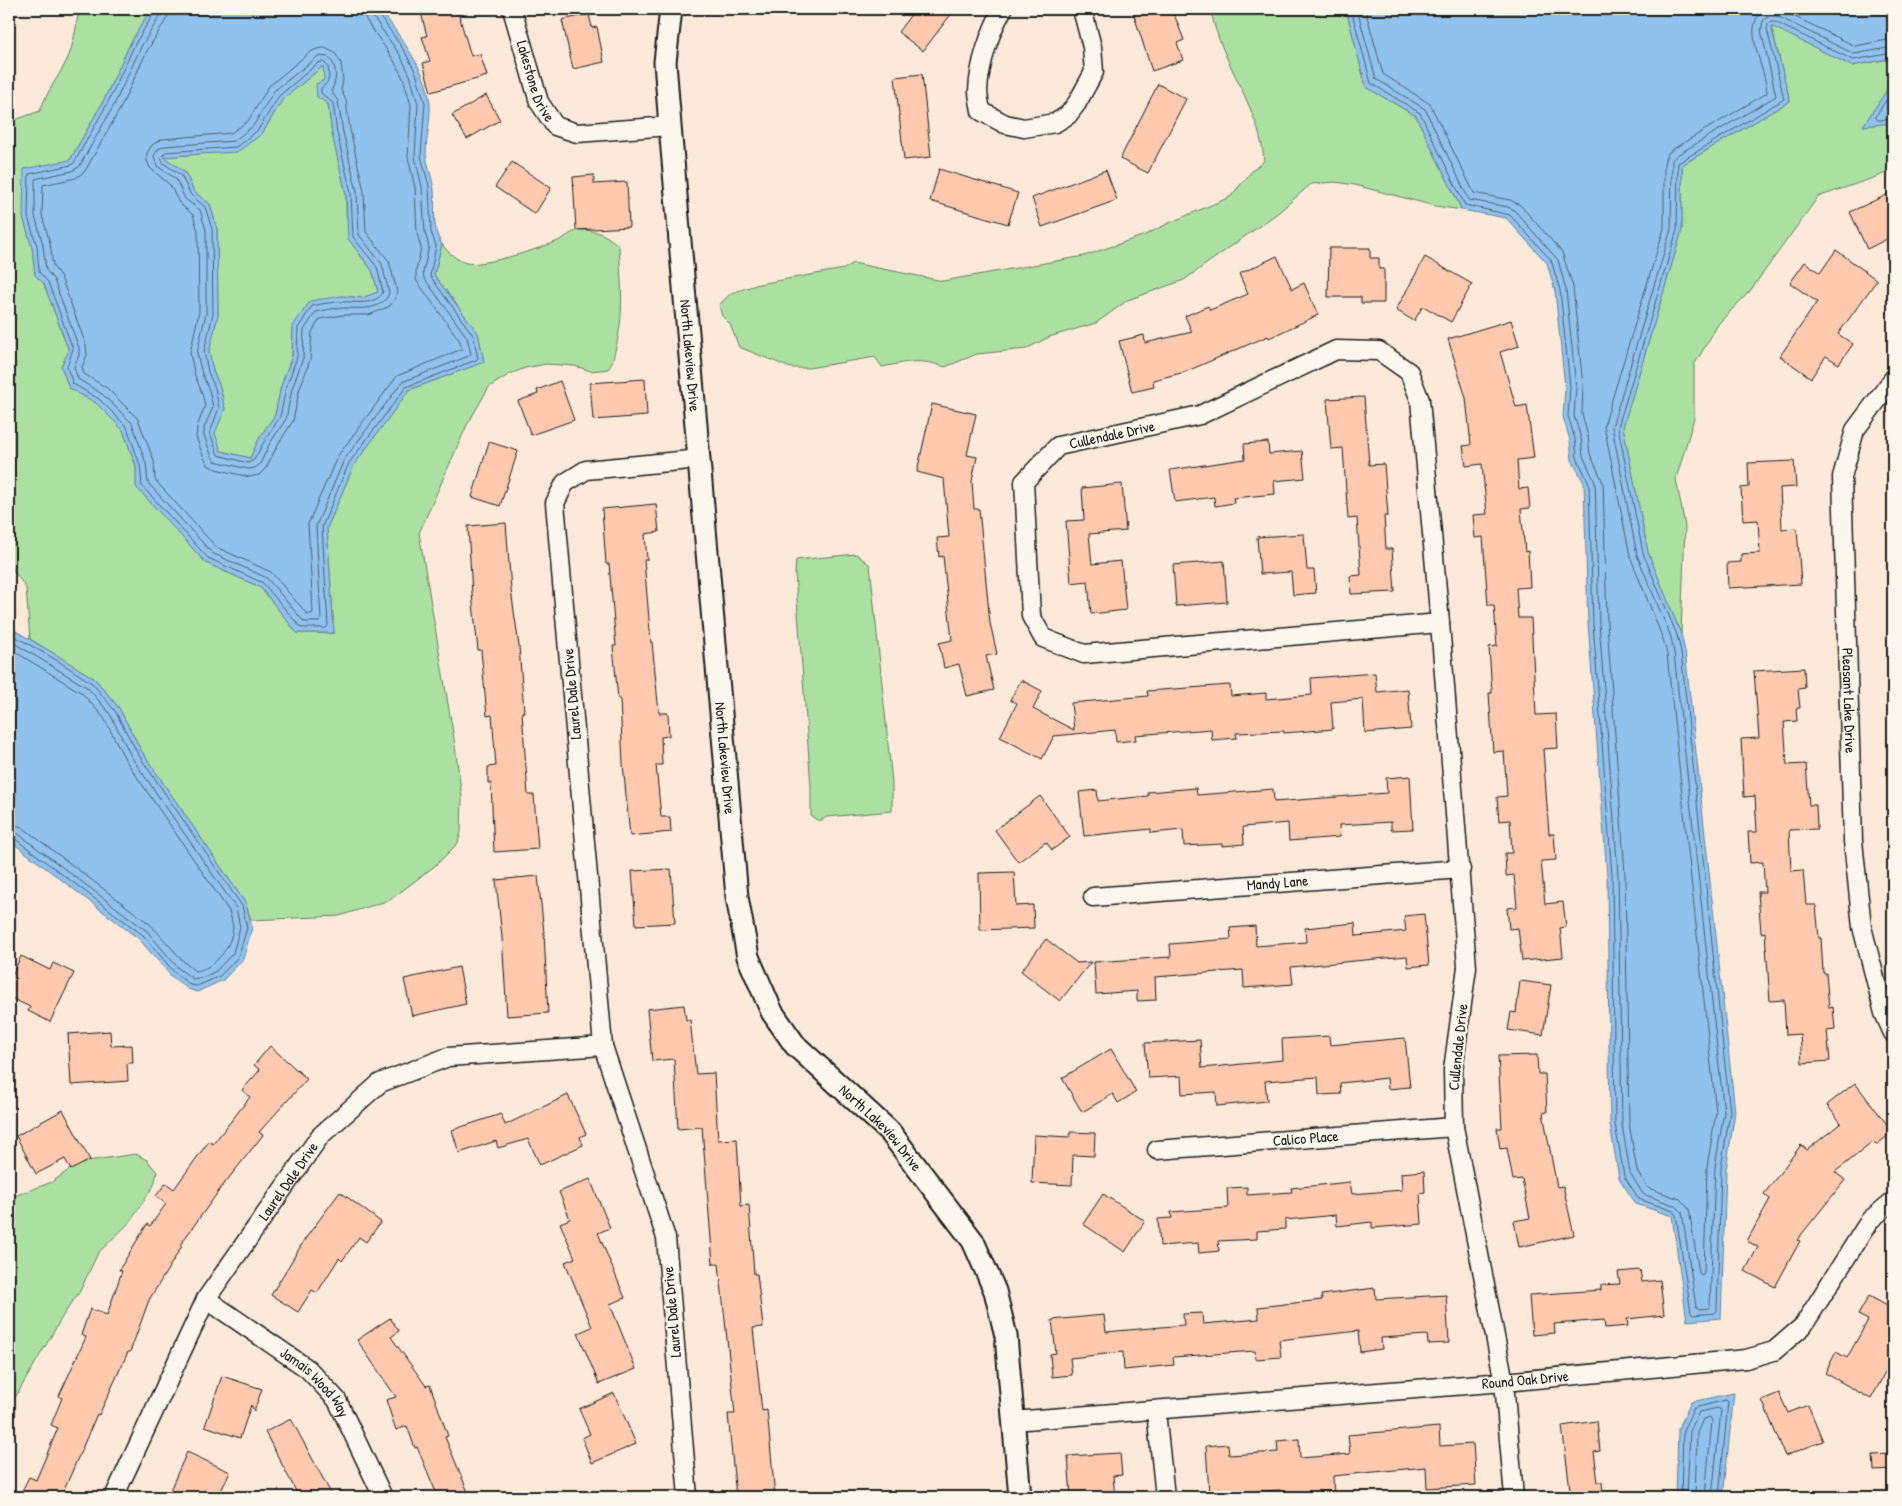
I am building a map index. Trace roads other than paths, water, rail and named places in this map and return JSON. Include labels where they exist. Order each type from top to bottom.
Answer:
[{"type":"street","name":"Lakestone Drive","points":[[512,9],[540,102],[555,126],[577,133],[670,126]]},
{"type":"street","name":"North Lakeview Drive","points":[[671,9],[665,62],[670,126],[737,897],[748,957],[772,1012],[795,1046],[890,1132],[973,1241],[995,1291],[1006,1336],[1020,1497]]},
{"type":"street","points":[[1003,9],[998,17],[985,53],[978,91],[981,111],[1005,124],[1024,128],[1055,123],[1068,116],[1094,72],[1092,47],[1082,9]]},
{"type":"street","name":"Cullendale Drive","points":[[1440,623],[1084,654],[1044,638],[1031,616],[1024,482],[1058,446],[1200,416],[1336,350],[1379,351],[1409,372],[1420,400],[1440,623],[1461,869],[1467,967],[1453,1070],[1454,1127],[1504,1382],[1514,1497]]},
{"type":"street","name":"Pleasant Lake Drive","points":[[1893,379],[1855,430],[1842,477],[1853,841],[1862,927],[1884,1012],[1893,1033]]},
{"type":"street","name":"Laurel Dale Drive","points":[[688,1497],[666,1238],[603,1046],[555,503],[565,483],[586,470],[700,460]]},
{"type":"street","name":"Mandy Lane","points":[[1093,897],[1461,869]]},
{"type":"street","name":"Laurel Dale Drive","points":[[114,1497],[206,1299],[320,1136],[380,1083],[448,1057],[603,1046]]},
{"type":"street","name":"Calico Place","points":[[1157,1150],[1454,1127]]},
{"type":"street","name":"Round Oak Drive","points":[[1014,1421],[1156,1411],[1746,1360],[1774,1351],[1803,1326],[1870,1220],[1893,1201]]},
{"type":"street","name":"Jamais Wood Way","points":[[206,1299],[308,1369],[337,1400],[383,1497]]},
{"type":"street","points":[[1156,1411],[1165,1497]]},
{"type":"water","points":[[151,9],[381,9],[411,54],[424,78],[430,104],[426,154],[434,191],[436,231],[442,244],[434,275],[478,333],[484,362],[409,390],[354,465],[327,528],[334,633],[297,633],[260,587],[206,563],[136,487],[136,466],[123,430],[96,403],[69,388],[61,366],[69,351],[44,284],[35,275],[32,247],[23,217],[24,169],[70,160],[104,100],[131,42]],"holes":[[[323,66],[324,80],[316,84],[317,97],[328,104],[332,134],[346,194],[348,239],[372,270],[378,292],[362,298],[342,296],[310,301],[293,326],[292,356],[281,386],[275,415],[260,437],[250,458],[221,451],[215,433],[225,409],[209,352],[218,315],[217,229],[210,204],[194,192],[185,172],[164,157],[237,152],[262,134],[282,100]]]},
{"type":"water","points":[[1346,9],[1893,9],[1893,58],[1852,66],[1771,26],[1790,101],[1682,165],[1682,230],[1623,427],[1648,552],[1681,634],[1685,651],[1735,1112],[1726,1169],[1721,1318],[1687,1321],[1672,1216],[1636,1204],[1619,1178],[1610,1125],[1607,875],[1588,623],[1584,483],[1572,460],[1570,440],[1563,417],[1565,387],[1555,291],[1547,263],[1506,218],[1462,210],[1416,116],[1366,87]]},
{"type":"water","points":[[1893,81],[1893,123],[1863,126]]},
{"type":"water","points":[[9,627],[95,679],[119,708],[142,752],[246,904],[252,928],[243,959],[223,980],[197,992],[188,989],[171,976],[139,939],[9,840]]},
{"type":"water","points":[[1734,1393],[1723,1497],[1676,1497],[1678,1429],[1691,1402]]}]
